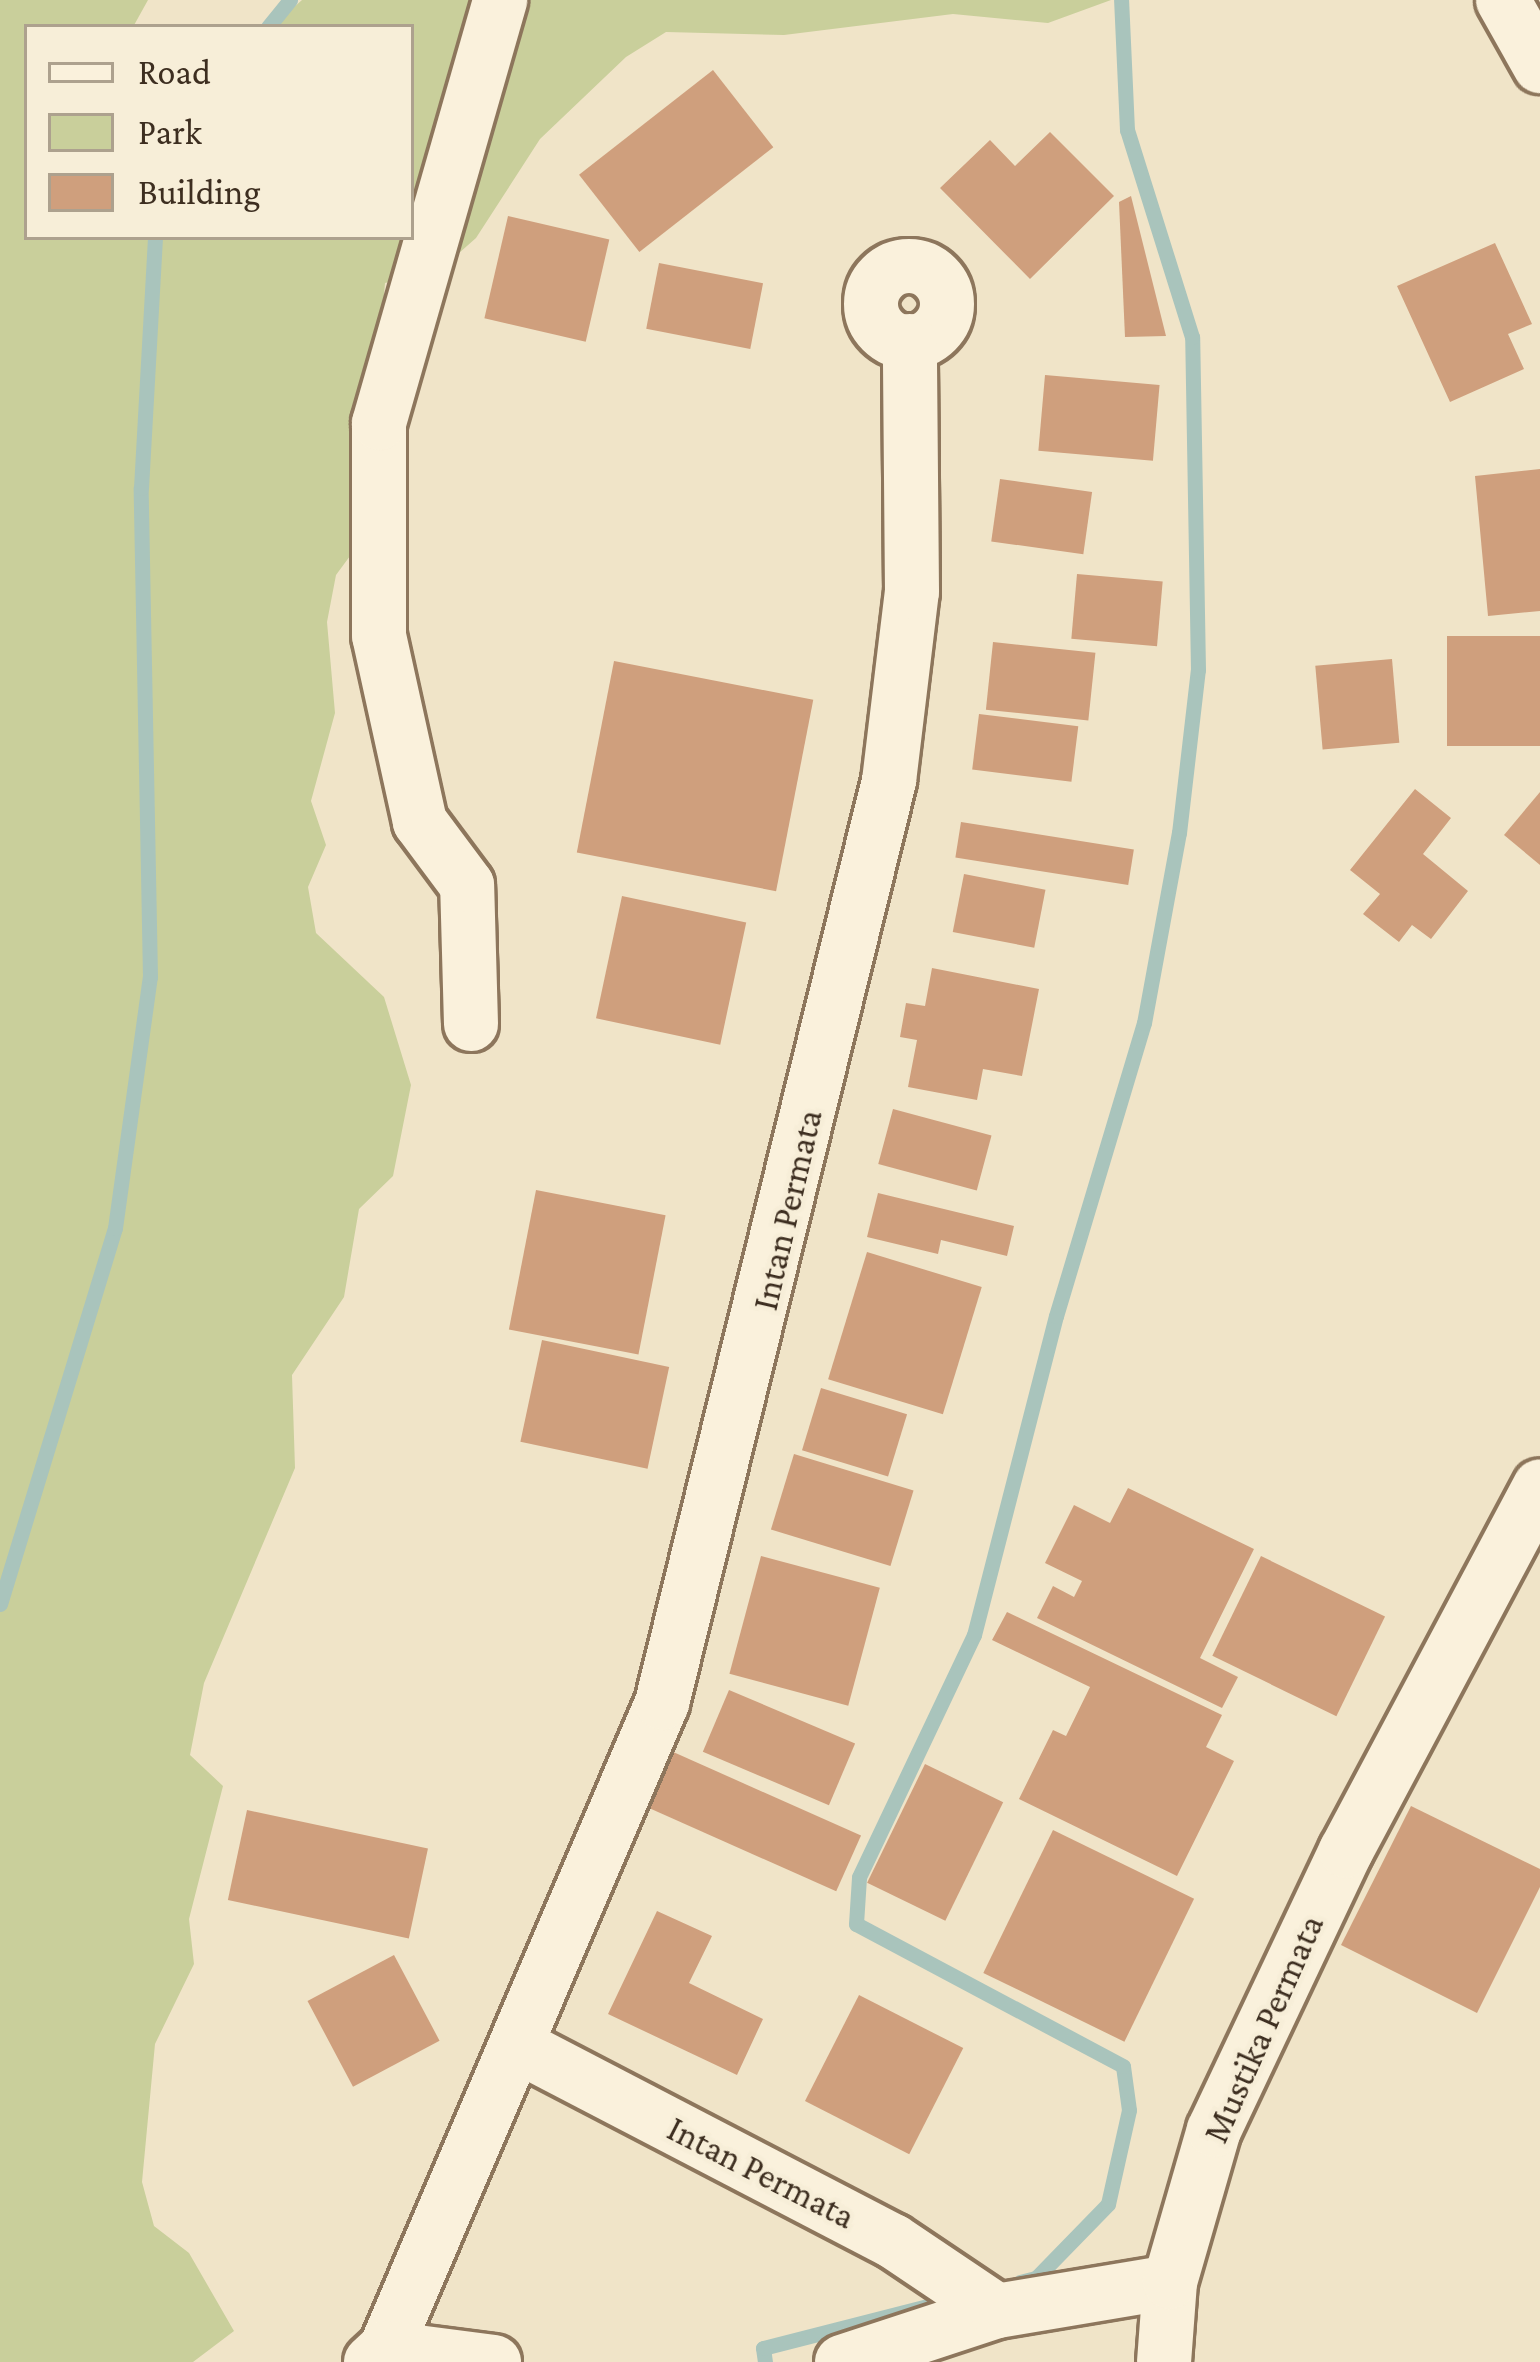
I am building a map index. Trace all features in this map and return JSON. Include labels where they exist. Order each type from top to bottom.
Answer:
[{"type":"street","points":[[471,1024],[467,885],[420,822],[380,636],[379,423],[500,0]]},
{"type":"street","points":[[1503,0],[1540,66]]},
{"type":"street","name":"Intan Permata","points":[[378,2355],[518,2046],[662,1702],[889,782],[912,592],[910,341]]},
{"type":"street","name":"Mustika Permata","points":[[1164,2362],[1170,2282],[1214,2130],[1346,1851],[1540,1486]]},
{"type":"street","name":"Intan Permata","points":[[518,2046],[893,2241],[997,2311]]},
{"type":"street","points":[[842,2362],[997,2311],[1170,2282]]},
{"type":"street","points":[[378,2355],[494,2362]]},
{"type":"green space","points":[[0,0],[148,0],[135,24],[24,24],[24,240],[414,240],[414,24],[275,24],[302,0],[1111,0],[1048,23],[953,14],[784,35],[666,32],[626,57],[540,139],[476,238],[441,269],[385,283],[364,537],[336,575],[327,622],[335,713],[311,801],[326,845],[308,887],[316,933],[384,997],[411,1085],[393,1176],[359,1209],[344,1297],[292,1375],[295,1468],[204,1683],[190,1755],[223,1786],[189,1919],[194,1964],[155,2044],[142,2182],[154,2226],[189,2253],[234,2331],[193,2362],[0,2362]]},
{"type":"building","points":[[713,70],[773,147],[639,252],[579,175]]},
{"type":"building","points":[[1050,132],[1114,196],[1030,279],[940,188],[990,140],[1015,166]]},
{"type":"building","points":[[1131,196],[1166,336],[1125,337],[1119,202]]},
{"type":"building","points":[[508,216],[609,239],[586,342],[484,318]]},
{"type":"building","points":[[1495,243],[1532,324],[1508,334],[1524,369],[1450,402],[1397,286]]},
{"type":"building","points":[[659,263],[763,283],[750,349],[646,329]]},
{"type":"building","points":[[1045,375],[1160,385],[1153,461],[1038,451]]},
{"type":"building","points":[[1540,469],[1540,611],[1488,616],[1475,476]]},
{"type":"building","points":[[1000,479],[1092,492],[1083,554],[991,541]]},
{"type":"building","points":[[1077,574],[1163,581],[1157,646],[1071,639]]},
{"type":"building","points":[[1447,636],[1540,636],[1540,746],[1447,746]]},
{"type":"building","points":[[993,642],[1095,653],[1088,720],[986,710]]},
{"type":"building","points":[[1392,659],[1399,743],[1323,749],[1315,666]]},
{"type":"building","points":[[614,661],[813,700],[776,891],[577,852]]},
{"type":"building","points":[[979,714],[1078,726],[1071,782],[972,770]]},
{"type":"building","points":[[1415,789],[1451,818],[1423,854],[1468,891],[1431,939],[1412,925],[1399,942],[1363,914],[1380,894],[1350,870]]},
{"type":"building","points":[[1540,792],[1540,865],[1504,835]]},
{"type":"building","points":[[961,822],[1134,849],[1128,885],[955,858]]},
{"type":"building","points":[[964,874],[1045,890],[1034,948],[953,932]]},
{"type":"building","points":[[622,896],[746,922],[720,1045],[596,1018]]},
{"type":"building","points":[[932,968],[1039,989],[1022,1076],[983,1069],[977,1100],[908,1087],[917,1040],[900,1037],[906,1003],[925,1006]]},
{"type":"building","points":[[893,1109],[992,1135],[977,1190],[878,1164]]},
{"type":"building","points":[[536,1190],[666,1215],[638,1355],[509,1329]]},
{"type":"building","points":[[878,1193],[1014,1226],[1007,1256],[941,1240],[938,1254],[867,1237]]},
{"type":"building","points":[[867,1252],[982,1287],[943,1414],[828,1379]]},
{"type":"building","points":[[542,1340],[669,1367],[648,1469],[520,1442]]},
{"type":"building","points":[[821,1388],[907,1414],[888,1476],[802,1450]]},
{"type":"building","points":[[794,1454],[914,1491],[890,1566],[771,1530]]},
{"type":"building","points":[[1128,1488],[1254,1549],[1200,1658],[1238,1677],[1222,1708],[1037,1618],[1053,1586],[1074,1597],[1082,1581],[1045,1563],[1074,1505],[1110,1523]]},
{"type":"building","points":[[761,1556],[880,1588],[848,1706],[729,1674]]},
{"type":"building","points":[[1261,1556],[1385,1616],[1336,1716],[1212,1656]]},
{"type":"building","points":[[1007,1612],[1222,1715],[1206,1747],[1234,1761],[1177,1876],[1019,1799],[1053,1730],[1066,1736],[1090,1687],[992,1640]]},
{"type":"building","points":[[729,1690],[855,1744],[829,1805],[703,1752]]},
{"type":"building","points":[[671,1751],[861,1836],[836,1891],[646,1807]]},
{"type":"building","points":[[925,1764],[1003,1802],[945,1921],[867,1883]]},
{"type":"building","points":[[1411,1806],[1540,1869],[1540,1887],[1477,2013],[1341,1945]]},
{"type":"building","points":[[247,1810],[428,1848],[409,1938],[228,1900]]},
{"type":"building","points":[[1053,1830],[1194,1899],[1124,2042],[983,1973]]},
{"type":"building","points":[[657,1911],[712,1936],[689,1983],[763,2019],[737,2075],[608,2014]]},
{"type":"building","points":[[394,1955],[440,2041],[353,2087],[307,2001]]},
{"type":"building","points":[[859,1995],[963,2048],[909,2154],[805,2101]]},
{"type":"waterway","points":[[270,24],[290,0]]},
{"type":"waterway","points":[[1020,2282],[1036,2278],[1108,2204],[1129,2110],[1123,2066],[856,1924],[859,1877],[974,1635],[1056,1316],[1144,1023],[1179,833],[1198,670],[1192,337],[1127,130],[1121,0]]},
{"type":"waterway","points":[[0,1604],[115,1228],[150,977],[141,488],[155,240]]},
{"type":"waterway","points":[[765,2362],[763,2348],[939,2303]]}]
